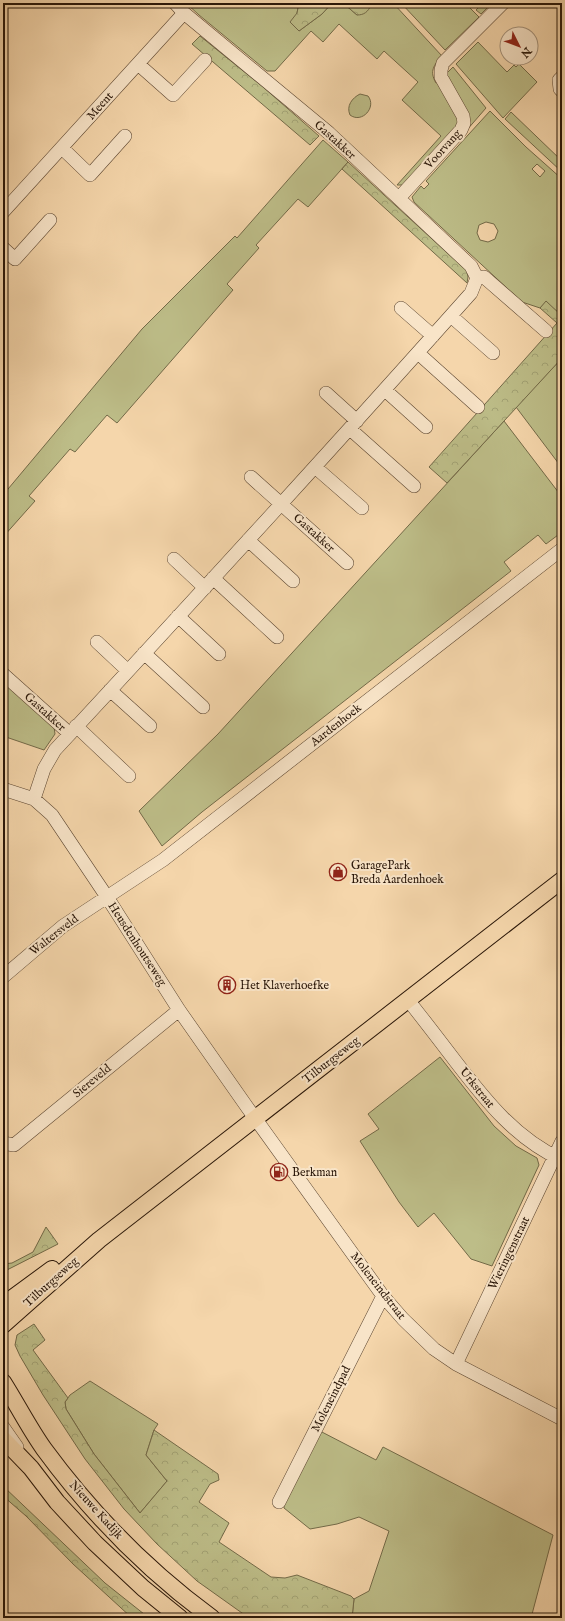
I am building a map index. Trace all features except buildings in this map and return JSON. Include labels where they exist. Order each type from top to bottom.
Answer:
[{"type":"main road","name":"Tilburgseweg","points":[[3,1325],[99,1240],[562,880]]},
{"type":"main road","name":"Tilburgseweg","points":[[3,1305],[71,1255],[99,1240]]},
{"type":"main road","name":"Nieuwe Kadijk","points":[[3,1382],[44,1448],[86,1501],[138,1557],[212,1618]]},
{"type":"main road","points":[[3,1439],[31,1468]]},
{"type":"main road","name":"Nieuwe Kadijk","points":[[31,1468],[57,1502],[95,1543],[143,1588],[180,1618]]},
{"type":"street","name":"Voorvang","points":[[399,198],[461,130],[464,124],[464,116],[441,77],[443,64],[503,3]]},
{"type":"street","name":"Gastakker","points":[[34,799],[48,763],[55,750],[385,390],[471,293],[476,278],[471,266],[329,134],[179,8]]},
{"type":"street","name":"Meent","points":[[3,212],[138,64],[179,8]]},
{"type":"street","points":[[138,64],[173,95],[205,60]]},
{"type":"street","points":[[562,77],[559,80],[560,89],[562,91]]},
{"type":"street","points":[[62,148],[90,175],[125,136]]},
{"type":"street","points":[[3,248],[15,259],[50,220]]},
{"type":"street","points":[[476,278],[484,278],[546,331]]},
{"type":"street","points":[[402,308],[433,336]]},
{"type":"street","points":[[451,316],[493,353]]},
{"type":"street","points":[[418,353],[478,407]]},
{"type":"street","points":[[385,390],[426,426]]},
{"type":"street","points":[[326,393],[353,425],[414,486]]},
{"type":"street","points":[[315,467],[362,508]]},
{"type":"street","name":"Gastakker","points":[[251,477],[347,563]]},
{"type":"street","points":[[248,540],[293,581]]},
{"type":"street","name":"Aardenhoek","points":[[107,897],[163,860],[562,549]]},
{"type":"street","points":[[174,560],[209,583],[277,637]]},
{"type":"street","points":[[178,616],[219,654]]},
{"type":"street","points":[[97,642],[128,670]]},
{"type":"street","points":[[144,653],[203,707]]},
{"type":"street","name":"Gastakker","points":[[3,674],[129,776]]},
{"type":"street","points":[[110,690],[150,726]]},
{"type":"street","name":"Heusdenhoutseweg","points":[[3,789],[34,799],[52,815],[107,897],[179,1010],[255,1119]]},
{"type":"street","name":"Waltersveld","points":[[3,976],[62,926],[107,897]]},
{"type":"street","name":"Urkstraat","points":[[408,1000],[485,1100],[509,1125],[536,1147],[558,1158]]},
{"type":"street","name":"Siereveld","points":[[3,1143],[14,1145],[179,1010]]},
{"type":"street","name":"Moleneindstraat","points":[[255,1119],[383,1296],[403,1319],[434,1349],[456,1364],[562,1420]]},
{"type":"street","name":"Wieringenstraat","points":[[456,1364],[558,1158],[562,1142]]},
{"type":"street","name":"Moleneindpad","points":[[278,1502],[383,1296]]},
{"type":"street","name":"Nieuwe Kadijk","points":[[3,1427],[31,1468]]},
{"type":"green space","points":[[186,3],[299,3],[297,13],[299,31],[322,14],[332,3],[343,3],[357,15],[371,5],[370,3],[393,3],[442,56],[433,68],[434,79],[436,83],[439,81],[460,122],[403,185],[397,185],[441,136],[402,100],[418,82],[384,51],[377,59],[339,24],[323,42],[311,31],[275,71],[267,71]]},
{"type":"green space","points":[[299,3],[332,3],[322,14],[299,31],[290,22],[297,13]]},
{"type":"green space","points":[[343,3],[370,3],[371,5],[366,13],[357,15]]},
{"type":"green space","points":[[401,3],[465,3],[479,17],[445,50]]},
{"type":"green space","points":[[483,3],[492,3],[481,14],[476,10]]},
{"type":"green space","points":[[200,36],[263,87],[319,136],[310,145],[192,44]]},
{"type":"green space","points":[[478,42],[499,64],[499,66],[501,66],[507,72],[513,66],[521,66],[537,82],[503,118],[456,64]]},
{"type":"green space","points":[[453,67],[486,108],[466,131],[445,75]]},
{"type":"green space","points":[[360,94],[368,96],[371,105],[367,113],[363,116],[355,117],[350,115],[349,105],[354,98]]},
{"type":"green space","points":[[490,111],[526,147],[562,179],[562,316],[546,302],[540,308],[522,302],[414,202],[412,197],[421,186],[424,189],[429,184],[426,181]],"holes":[[[537,164],[545,171],[540,177],[532,169]],[[486,222],[494,224],[498,231],[495,239],[488,242],[480,240],[477,233],[479,225]]]},
{"type":"green space","points":[[511,112],[562,161],[562,172],[505,119]]},
{"type":"green space","points":[[323,140],[348,162],[308,207],[298,199],[256,245],[259,248],[227,284],[233,290],[117,423],[107,415],[75,452],[70,449],[29,496],[35,501],[3,537],[3,495],[142,329],[235,236],[237,238]]},
{"type":"green space","points":[[348,162],[467,271],[467,283],[342,169]]},
{"type":"green space","points":[[546,301],[562,316],[562,358],[447,483],[429,467],[557,323],[540,308]]},
{"type":"green space","points":[[562,358],[562,468],[516,407]]},
{"type":"green space","points":[[504,421],[562,497],[562,532],[546,544],[538,535],[504,562],[511,571],[202,812],[162,846],[139,811],[218,734]]},
{"type":"green space","points":[[8,686],[54,727],[55,734],[44,750],[3,736],[3,692]]},
{"type":"green space","points":[[440,1057],[494,1126],[516,1146],[537,1158],[539,1165],[492,1266],[471,1259],[434,1213],[418,1227],[399,1202],[360,1141],[379,1129],[368,1114]]},
{"type":"green space","points":[[46,1227],[58,1244],[3,1272],[3,1264],[12,1263],[33,1252]]},
{"type":"green space","points":[[34,1324],[45,1340],[33,1350],[68,1398],[65,1402],[66,1409],[94,1454],[140,1513],[167,1481],[146,1455],[154,1430],[218,1474],[219,1480],[210,1484],[199,1502],[229,1523],[219,1542],[271,1577],[285,1578],[297,1575],[351,1596],[354,1599],[352,1618],[249,1618],[197,1581],[157,1544],[124,1509],[85,1459],[43,1395],[15,1345],[17,1335]]},
{"type":"green space","points":[[90,1381],[158,1424],[154,1430],[146,1455],[167,1481],[140,1513],[94,1454],[66,1409],[65,1402],[70,1395]]},
{"type":"green space","points":[[318,1430],[376,1460],[383,1447],[553,1535],[531,1618],[352,1618],[354,1599],[369,1591],[389,1531],[359,1517],[337,1524],[310,1529],[284,1508],[284,1499]]},
{"type":"green space","points":[[3,1486],[105,1583],[149,1618],[132,1618],[73,1564],[26,1516],[3,1496]]},
{"type":"place","name":"GaragePark Breda Aardenhoek","points":[[338,872]]},
{"type":"place","name":"Het Klaverhoefke","points":[[227,985]]},
{"type":"place","name":"Berkman","points":[[279,1172]]}]
